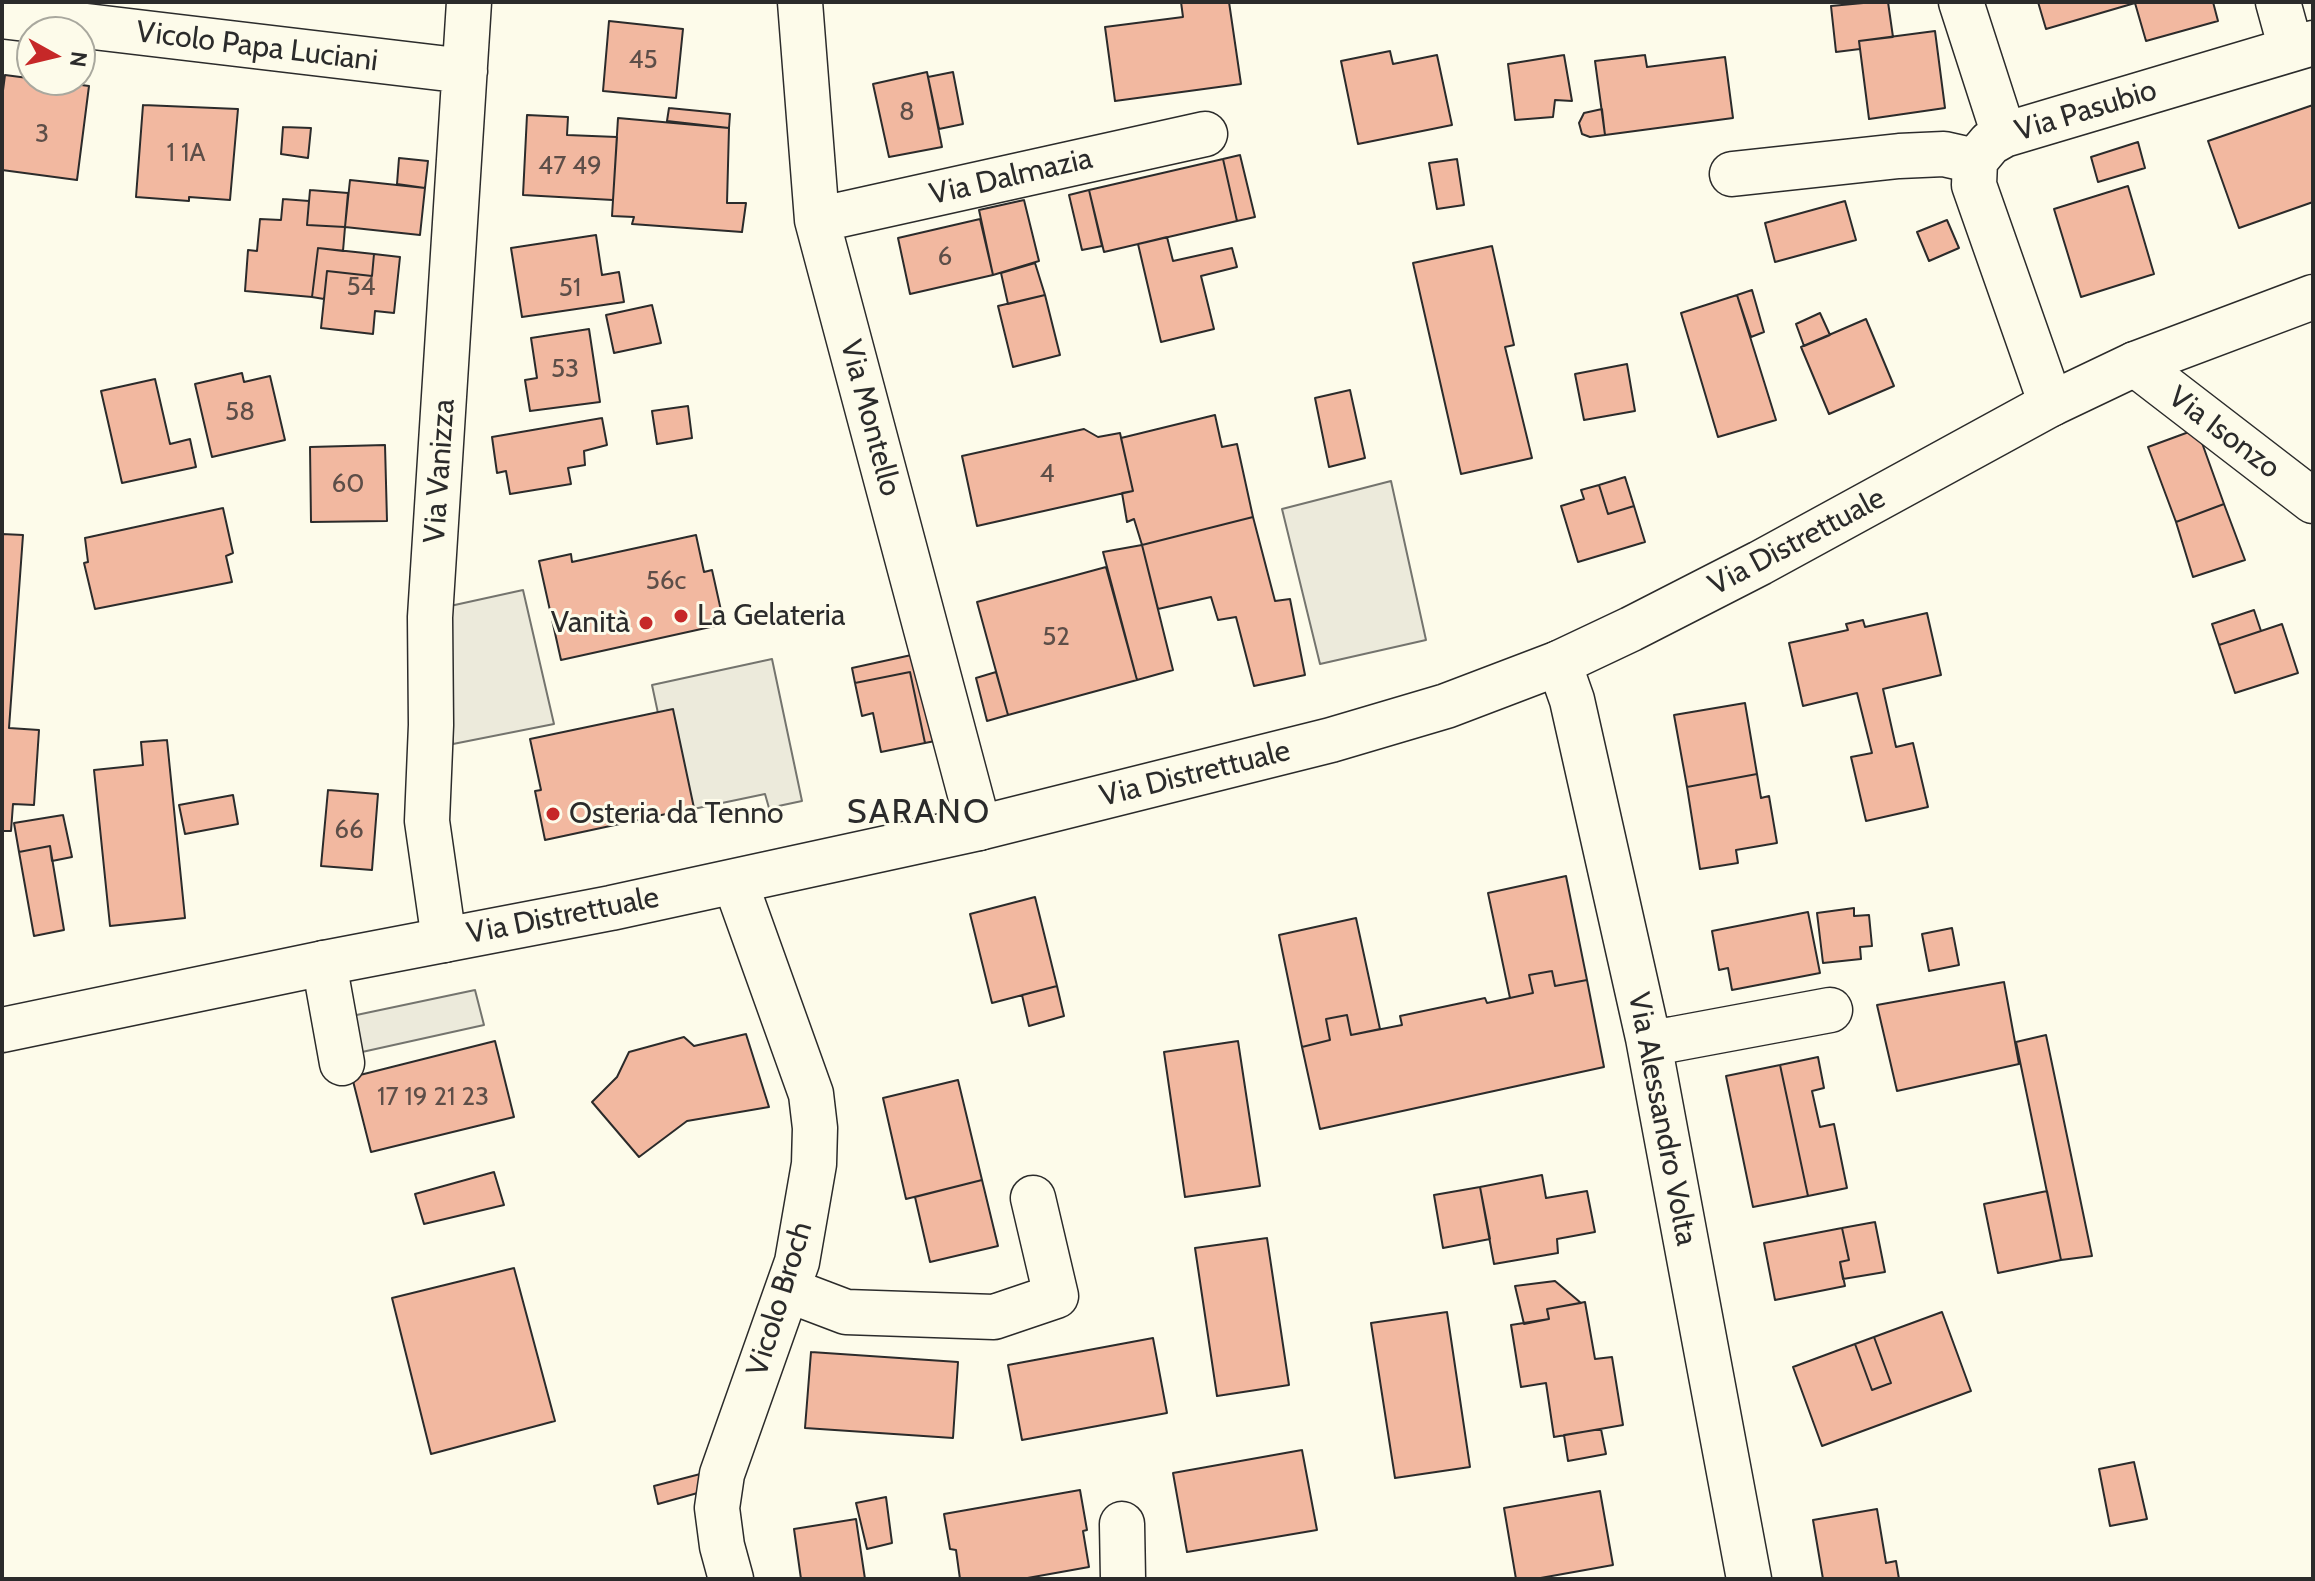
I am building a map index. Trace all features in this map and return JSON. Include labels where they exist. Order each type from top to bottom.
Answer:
[{"type":"street","name":"Via Vanizza","points":[[444,940],[427,821],[431,725],[430,617],[469,2]]},
{"type":"street","name":"Via Montello","points":[[800,2],[817,220],[979,828]]},
{"type":"street","points":[[1961,2],[1990,148],[1974,185],[2051,404]]},
{"type":"street","points":[[2278,2],[2302,46]]},
{"type":"street","name":"Vicolo Papa Luciani","points":[[2,16],[465,71]]},
{"type":"street","name":"Via Pasubio","points":[[1990,148],[2302,46]]},
{"type":"street","name":"Via Dalmazia","points":[[817,220],[1205,134]]},
{"type":"street","points":[[1732,174],[1990,148]]},
{"type":"street","name":"Via Distrettuale","points":[[2,1030],[735,882],[979,828],[1331,740],[1446,706],[1559,663],[1631,629],[1760,563],[2051,404],[2135,364],[2313,297]]},
{"type":"street","name":"Via Isonzo","points":[[2135,364],[2313,501]]},
{"type":"street","name":"Via Alessandro Volta","points":[[1559,663],[1572,700],[1648,1038],[1749,1579]]},
{"type":"street","name":"Vicolo Broch","points":[[731,1579],[722,1546],[717,1508],[722,1474],[797,1262],[814,1164],[815,1128],[811,1094],[735,882]]},
{"type":"street","points":[[324,963],[342,1063]]},
{"type":"street","points":[[1648,1038],[1669,1040],[1830,1010]]},
{"type":"street","points":[[788,1290],[846,1312],[994,1317],[1056,1296],[1033,1198]]},
{"type":"street","points":[[1122,1524],[1123,1579]]},
{"type":"shaded area","points":[[1391,481],[1426,640],[1320,664],[1282,509]]},
{"type":"shaded area","points":[[523,590],[554,724],[453,744],[441,608]]},
{"type":"shaded area","points":[[772,659],[802,801],[769,808],[765,794],[679,812],[652,685]]},
{"type":"shaded area","points":[[475,990],[484,1025],[335,1058],[328,1021]]},
{"type":"building","points":[[1181,2],[1229,2],[1241,84],[1115,101],[1105,27],[1183,17]]},
{"type":"building","points":[[1888,2],[1893,37],[1859,41],[1860,49],[1836,52],[1831,6]]},
{"type":"building","points":[[2038,2],[2213,2],[2218,21],[2146,41],[2135,3],[2046,29]]},
{"type":"building","points":[[609,21],[683,29],[676,98],[603,91]]},
{"type":"building","points":[[1935,31],[1945,108],[1869,119],[1859,41]]},
{"type":"building","points":[[1390,51],[1393,64],[1437,55],[1452,125],[1358,144],[1341,61]]},
{"type":"building","points":[[1564,55],[1572,101],[1555,100],[1553,117],[1515,120],[1508,64]]},
{"type":"building","points":[[1645,55],[1647,67],[1725,57],[1733,118],[1605,135],[1595,61]]},
{"type":"building","points":[[927,72],[942,147],[889,157],[873,84]]},
{"type":"building","points":[[953,72],[963,124],[939,129],[928,77]]},
{"type":"building","points":[[5,75],[16,76],[16,96],[88,96],[77,180],[2,170]]},
{"type":"building","points":[[143,105],[238,109],[230,200],[136,197]]},
{"type":"building","points":[[2313,105],[2313,202],[2239,228],[2208,141]]},
{"type":"building","points":[[669,108],[730,114],[729,128],[667,121]]},
{"type":"building","points":[[1602,109],[1605,135],[1590,137],[1582,134],[1579,123],[1584,113]]},
{"type":"building","points":[[527,115],[568,117],[567,135],[617,137],[613,200],[523,195]]},
{"type":"building","points":[[618,118],[729,128],[727,203],[746,203],[742,232],[632,224],[634,217],[612,216]]},
{"type":"building","points":[[283,127],[311,128],[308,158],[281,154]]},
{"type":"building","points":[[2138,142],[2145,168],[2098,182],[2091,157]]},
{"type":"building","points":[[1240,155],[1255,217],[1237,221],[1223,159]]},
{"type":"building","points":[[399,158],[428,161],[425,188],[397,184]]},
{"type":"building","points":[[1223,159],[1237,221],[1104,252],[1089,190]]},
{"type":"building","points":[[1457,159],[1464,205],[1437,209],[1429,163]]},
{"type":"building","points":[[350,180],[425,188],[420,235],[345,227]]},
{"type":"building","points":[[2128,186],[2154,274],[2081,297],[2054,209]]},
{"type":"building","points":[[310,190],[348,193],[345,227],[307,225]]},
{"type":"building","points":[[1089,190],[1102,246],[1082,250],[1069,195]]},
{"type":"building","points":[[283,199],[309,201],[307,225],[345,227],[343,251],[318,248],[312,297],[245,291],[248,250],[257,251],[260,219],[281,220]]},
{"type":"building","points":[[1024,200],[1039,261],[993,275],[979,210]]},
{"type":"building","points":[[1845,201],[1856,240],[1775,262],[1765,223]]},
{"type":"building","points":[[980,219],[993,275],[910,294],[898,238]]},
{"type":"building","points":[[1947,220],[1959,248],[1929,261],[1917,232]]},
{"type":"building","points":[[596,235],[602,275],[619,272],[624,302],[522,317],[511,248]]},
{"type":"building","points":[[1167,237],[1173,261],[1232,248],[1237,267],[1201,276],[1214,329],[1161,342],[1138,244]]},
{"type":"building","points":[[1492,246],[1514,345],[1505,347],[1532,458],[1461,474],[1413,263]]},
{"type":"building","points":[[318,248],[374,254],[372,276],[327,271],[324,299],[312,297]]},
{"type":"building","points":[[374,254],[400,257],[394,313],[375,311],[373,334],[321,328],[327,271],[372,276]]},
{"type":"building","points":[[1035,263],[1045,295],[1008,304],[1001,273]]},
{"type":"building","points":[[1752,290],[1764,332],[1751,337],[1737,295]]},
{"type":"building","points":[[1045,295],[1060,355],[1013,367],[998,306]]},
{"type":"building","points":[[1737,295],[1776,420],[1718,437],[1681,313]]},
{"type":"building","points":[[652,305],[661,343],[614,353],[606,315]]},
{"type":"building","points":[[1820,313],[1830,335],[1804,346],[1796,324]]},
{"type":"building","points":[[1866,319],[1894,386],[1829,414],[1801,347]]},
{"type":"building","points":[[589,329],[600,402],[530,411],[525,380],[537,378],[531,338]]},
{"type":"building","points":[[1627,364],[1635,411],[1584,420],[1575,374]]},
{"type":"building","points":[[242,373],[244,382],[270,376],[285,440],[212,457],[195,384]]},
{"type":"building","points":[[155,379],[170,444],[190,439],[196,467],[122,483],[101,391]]},
{"type":"building","points":[[1350,390],[1365,458],[1329,467],[1315,398]]},
{"type":"building","points":[[688,406],[692,438],[657,444],[652,411]]},
{"type":"building","points":[[1215,415],[1222,447],[1237,444],[1253,517],[1142,545],[1134,519],[1127,522],[1122,493],[1133,491],[1121,438]]},
{"type":"building","points":[[602,418],[607,445],[584,451],[585,465],[568,468],[571,484],[510,494],[506,471],[497,473],[492,437]]},
{"type":"building","points":[[1084,429],[1098,437],[1120,433],[1133,491],[977,526],[962,456]]},
{"type":"building","points":[[2197,429],[2224,504],[2176,522],[2148,447]]},
{"type":"building","points":[[385,445],[387,521],[311,522],[310,447]]},
{"type":"building","points":[[1625,477],[1634,506],[1608,514],[1599,485]]},
{"type":"building","points":[[1599,485],[1608,514],[1634,506],[1645,542],[1578,562],[1561,506],[1584,499],[1581,490]]},
{"type":"building","points":[[2224,504],[2245,560],[2193,577],[2176,522]]},
{"type":"building","points":[[223,508],[233,553],[226,556],[232,582],[95,609],[84,563],[88,562],[85,538]]},
{"type":"building","points":[[1253,517],[1275,601],[1290,599],[1305,675],[1254,686],[1236,617],[1218,620],[1211,597],[1158,609],[1142,545]]},
{"type":"building","points":[[2,534],[23,535],[9,728],[39,730],[34,805],[13,804],[11,831],[2,831]]},
{"type":"building","points":[[696,535],[704,572],[712,570],[724,624],[561,660],[539,561],[571,554],[572,562]]},
{"type":"building","points":[[1142,545],[1173,670],[1137,680],[1103,552]]},
{"type":"building","points":[[1106,567],[1137,680],[1008,715],[977,602]]},
{"type":"building","points":[[2254,610],[2261,631],[2219,645],[2212,624]]},
{"type":"building","points":[[1927,613],[1941,675],[1883,689],[1896,747],[1913,743],[1928,807],[1866,821],[1851,757],[1872,753],[1857,693],[1803,706],[1789,643],[1848,630],[1846,624],[1863,620],[1865,627]]},
{"type":"building","points":[[2282,624],[2298,673],[2235,693],[2219,645]]},
{"type":"building","points":[[916,654],[935,741],[925,743],[910,672],[855,683],[852,668]]},
{"type":"building","points":[[910,672],[925,743],[881,752],[873,713],[862,716],[855,683]]},
{"type":"building","points":[[996,672],[1008,715],[987,721],[976,678]]},
{"type":"building","points":[[1745,703],[1757,774],[1687,787],[1674,715]]},
{"type":"building","points":[[673,709],[694,808],[545,840],[535,791],[541,790],[530,739]]},
{"type":"building","points":[[167,740],[185,918],[110,926],[94,770],[143,765],[141,742]]},
{"type":"building","points":[[1757,774],[1761,798],[1769,796],[1777,843],[1736,850],[1738,863],[1700,869],[1687,787]]},
{"type":"building","points":[[328,790],[378,794],[372,870],[321,866]]},
{"type":"building","points":[[233,795],[238,824],[185,834],[179,805]]},
{"type":"building","points":[[63,815],[72,857],[52,861],[50,846],[19,852],[14,823]]},
{"type":"building","points":[[50,846],[64,930],[34,936],[19,852]]},
{"type":"building","points":[[1566,876],[1587,980],[1555,986],[1552,971],[1529,975],[1533,993],[1510,998],[1488,893]]},
{"type":"building","points":[[1035,897],[1057,986],[992,1003],[970,914]]},
{"type":"building","points":[[1854,908],[1854,916],[1869,915],[1872,946],[1860,947],[1861,959],[1823,963],[1817,913]]},
{"type":"building","points":[[1808,912],[1820,973],[1732,990],[1728,968],[1719,970],[1712,931]]},
{"type":"building","points":[[1356,918],[1380,1029],[1351,1035],[1347,1015],[1326,1019],[1330,1040],[1302,1047],[1279,935]]},
{"type":"building","points":[[1952,928],[1959,965],[1929,971],[1922,934]]},
{"type":"building","points":[[1552,971],[1555,986],[1587,980],[1604,1067],[1320,1129],[1302,1047],[1330,1040],[1326,1019],[1347,1015],[1351,1035],[1402,1025],[1400,1016],[1485,998],[1487,1003],[1533,993],[1529,975]]},
{"type":"building","points":[[2004,982],[2019,1064],[1897,1091],[1877,1005]]},
{"type":"building","points":[[1057,986],[1064,1016],[1029,1026],[1022,995]]},
{"type":"building","points":[[746,1034],[769,1107],[687,1121],[639,1157],[592,1102],[617,1077],[629,1052],[684,1037],[694,1046]]},
{"type":"building","points":[[2046,1035],[2092,1256],[2061,1260],[2016,1042]]},
{"type":"building","points":[[495,1041],[514,1117],[371,1152],[352,1077]]},
{"type":"building","points":[[1238,1041],[1260,1186],[1185,1197],[1164,1052]]},
{"type":"building","points":[[1818,1057],[1824,1088],[1812,1091],[1820,1127],[1834,1124],[1847,1188],[1808,1196],[1780,1065]]},
{"type":"building","points":[[1780,1065],[1808,1196],[1753,1207],[1726,1076]]},
{"type":"building","points":[[958,1080],[982,1180],[906,1199],[883,1098]]},
{"type":"building","points":[[494,1172],[504,1205],[424,1224],[415,1194]]},
{"type":"building","points":[[1542,1175],[1546,1198],[1587,1191],[1595,1232],[1557,1239],[1558,1253],[1494,1264],[1480,1187]]},
{"type":"building","points":[[982,1180],[998,1246],[930,1262],[915,1197]]},
{"type":"building","points":[[1480,1187],[1490,1239],[1443,1248],[1434,1195]]},
{"type":"building","points":[[2047,1191],[2061,1260],[1998,1273],[1984,1204]]},
{"type":"building","points":[[1875,1222],[1885,1272],[1843,1279],[1840,1262],[1849,1260],[1842,1228]]},
{"type":"building","points":[[1842,1228],[1849,1260],[1840,1262],[1845,1286],[1775,1300],[1764,1243]]},
{"type":"building","points":[[1267,1238],[1289,1385],[1217,1396],[1195,1248]]},
{"type":"building","points":[[514,1268],[555,1421],[431,1454],[392,1298]]},
{"type":"building","points":[[1555,1281],[1581,1303],[1547,1309],[1549,1319],[1524,1324],[1515,1286]]},
{"type":"building","points":[[1585,1302],[1595,1359],[1612,1357],[1623,1425],[1554,1437],[1546,1383],[1521,1387],[1511,1325],[1549,1319],[1547,1309]]},
{"type":"building","points":[[1447,1312],[1470,1467],[1395,1478],[1371,1323]]},
{"type":"building","points":[[1942,1312],[1971,1391],[1822,1446],[1793,1367],[1855,1344],[1872,1390],[1891,1383],[1874,1337]]},
{"type":"building","points":[[1874,1337],[1891,1383],[1872,1390],[1855,1344]]},
{"type":"building","points":[[1153,1338],[1167,1413],[1022,1440],[1008,1365]]},
{"type":"building","points":[[811,1352],[958,1362],[953,1438],[805,1428]]},
{"type":"building","points":[[1601,1429],[1606,1454],[1568,1461],[1564,1435]]},
{"type":"building","points":[[1302,1450],[1317,1530],[1187,1552],[1173,1473]]},
{"type":"building","points":[[2134,1462],[2147,1519],[2110,1526],[2099,1469]]},
{"type":"building","points":[[708,1472],[712,1489],[658,1504],[654,1486]]},
{"type":"building","points":[[1080,1490],[1089,1567],[1022,1579],[960,1579],[956,1550],[950,1549],[944,1514]]},
{"type":"building","points":[[1600,1491],[1613,1565],[1535,1579],[1516,1579],[1504,1508]]},
{"type":"building","points":[[886,1497],[892,1543],[867,1549],[856,1503]]},
{"type":"building","points":[[1877,1509],[1886,1563],[1896,1561],[1899,1579],[1823,1579],[1813,1520]]},
{"type":"building","points":[[856,1519],[865,1579],[801,1579],[794,1529]]},
{"type":"place","name":"La Gelateria","points":[[681,616]]},
{"type":"place","name":"Vanità","points":[[646,623]]},
{"type":"place","name":"Osteria da Tenno","points":[[553,814]]},
{"type":"district","name":"SARANO","points":[[919,813]]}]
